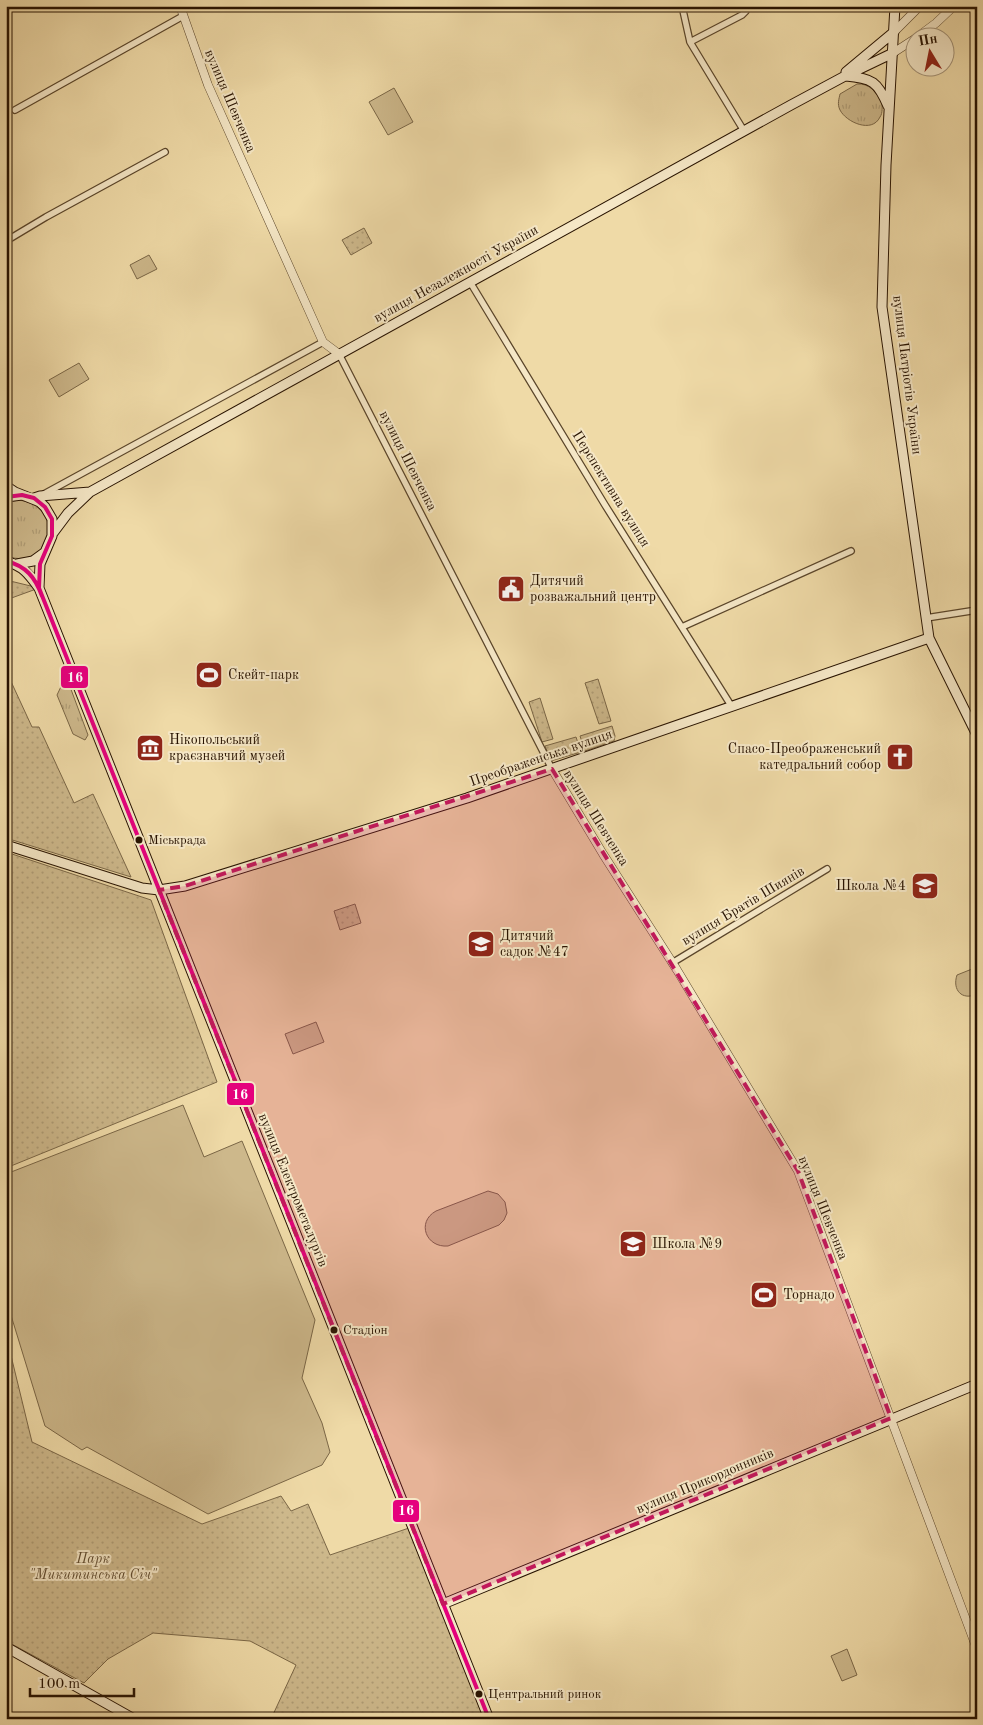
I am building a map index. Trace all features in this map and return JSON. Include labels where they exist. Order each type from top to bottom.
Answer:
[{"type":"main road","name":"вулиця Патріотів України","points":[[895,6],[886,165],[882,308],[929,638],[977,735]]},
{"type":"main road","name":"вулиця Незалежності України","points":[[836,80],[894,32]]},
{"type":"main road","name":"вулиця Незалежності України","points":[[90,492],[836,80],[893,53]]},
{"type":"main road","points":[[845,76],[861,77],[874,83],[881,90],[890,108]]},
{"type":"main road","points":[[6,486],[22,495]]},
{"type":"main road","points":[[6,497],[22,495],[37,497],[90,492]]},
{"type":"main road","name":"вулиця Електрометалургів","points":[[39,588],[40,564],[53,533],[68,513],[90,492]]},
{"type":"main road","points":[[37,497],[49,512],[52,519],[53,533]]},
{"type":"main road","points":[[6,561],[17,564],[33,561],[44,553]]},
{"type":"main road","name":"вулиця Електрометалургів","points":[[17,564],[39,588],[489,1719]]},
{"type":"main road","name":"Преображенська вулиця","points":[[6,844],[142,888],[158,890],[185,886],[467,798],[929,638]]},
{"type":"main road","name":"вулиця Прикордонників","points":[[443,1604],[977,1384]]},
{"type":"main road","points":[[6,1647],[134,1719]]},
{"type":"street","name":"вулиця Шевченка","points":[[180,6],[208,85],[323,342],[339,354],[552,769],[798,1172],[977,1649]]},
{"type":"street","points":[[682,6],[690,42],[744,131]]},
{"type":"street","points":[[690,42],[742,15],[746,11],[747,6]]},
{"type":"street","name":"вулиця Незалежності України","points":[[894,32],[920,6]]},
{"type":"street","name":"вулиця Незалежності України","points":[[929,28],[954,6]]},
{"type":"street","points":[[15,110],[183,16]]},
{"type":"street","name":"вулиця Незалежності України","points":[[893,53],[906,45]]},
{"type":"street","points":[[6,241],[165,152]]},
{"type":"street","name":"Перспективна вулиця","points":[[470,282],[732,707]]},
{"type":"street","points":[[37,497],[323,342]]},
{"type":"street","points":[[682,627],[850,551]]},
{"type":"street","points":[[926,618],[977,610]]},
{"type":"street","name":"вулиця Братів Шиянів","points":[[672,963],[826,869]]},
{"type":"highlighted area","points":[[552,769],[798,1171],[891,1418],[443,1604],[159,890],[185,886]]},
{"type":"green space","points":[[857,84],[865,85],[875,91],[882,101],[881,115],[871,125],[853,122],[839,108],[840,94]]},
{"type":"green space","points":[[394,88],[413,122],[388,135],[369,102]]},
{"type":"green space","points":[[364,228],[372,243],[351,255],[342,240]]},
{"type":"green space","points":[[149,255],[157,269],[137,279],[130,265]]},
{"type":"green space","points":[[79,363],[89,379],[59,397],[49,380]]},
{"type":"green space","points":[[18,500],[34,505],[44,514],[48,525],[48,536],[43,547],[34,555],[21,558],[6,556],[6,503]]},
{"type":"green space","points":[[6,580],[39,588],[6,600]]},
{"type":"green space","points":[[6,675],[8,675],[32,727],[39,727],[74,803],[93,794],[131,877],[6,838]]},
{"type":"green space","points":[[66,676],[88,735],[85,740],[73,734],[57,695]]},
{"type":"green space","points":[[598,679],[611,721],[599,724],[585,683]]},
{"type":"green space","points":[[540,698],[553,739],[542,742],[529,702]]},
{"type":"green space","points":[[612,726],[615,736],[614,741],[585,751],[580,736]]},
{"type":"green space","points":[[576,737],[581,752],[551,761],[545,746]]},
{"type":"green space","points":[[6,852],[151,900],[217,1082],[6,1168]]},
{"type":"green space","points":[[355,904],[361,923],[340,930],[334,911]]},
{"type":"green space","points":[[977,967],[977,994],[972,996],[963,995],[957,989],[957,975]]},
{"type":"green space","points":[[316,1022],[324,1042],[293,1054],[285,1034]]},
{"type":"green space","points":[[183,1105],[204,1157],[242,1141],[315,1320],[302,1378],[322,1423],[330,1452],[322,1465],[208,1514],[87,1447],[82,1450],[45,1426],[6,1299],[6,1174]]},
{"type":"green space","points":[[488,1191],[498,1194],[505,1202],[507,1213],[499,1225],[448,1246],[440,1246],[429,1239],[425,1227],[426,1221],[436,1211]]},
{"type":"green space","name":"Парк \"Микитинська Січ\"","points":[[6,1335],[32,1442],[202,1524],[281,1496],[291,1511],[308,1504],[330,1555],[409,1528],[484,1719],[271,1719],[296,1665],[250,1641],[153,1633],[108,1659],[84,1683],[6,1641]]},
{"type":"green space","points":[[847,1649],[857,1675],[842,1681],[831,1656]]},
{"type":"transit line","name":"16","points":[[6,497],[22,495],[34,498],[45,507],[52,519],[52,536],[40,564],[39,588],[489,1719]]},
{"type":"transit line","name":"16","points":[[6,561],[19,566],[29,573],[42,596]]},
{"type":"place","name":"Дитячий розважальний центр","points":[[511,589]]},
{"type":"place","name":"Скейт-парк","points":[[209,675]]},
{"type":"place","name":"Нiкопольський краєзнавчий музей","points":[[150,748]]},
{"type":"place","name":"Спасо-Преображенський катедральний собор","points":[[900,757]]},
{"type":"place","name":"Міськрада","points":[[139,840]]},
{"type":"place","name":"Школа №4","points":[[925,886]]},
{"type":"place","name":"Дитячий садок №47","points":[[481,944]]},
{"type":"place","name":"Школа №9","points":[[633,1244]]},
{"type":"place","name":"Торнадо","points":[[764,1295]]},
{"type":"place","name":"Стадіон","points":[[334,1330]]},
{"type":"place","name":"Центральний ринок","points":[[479,1694]]}]
